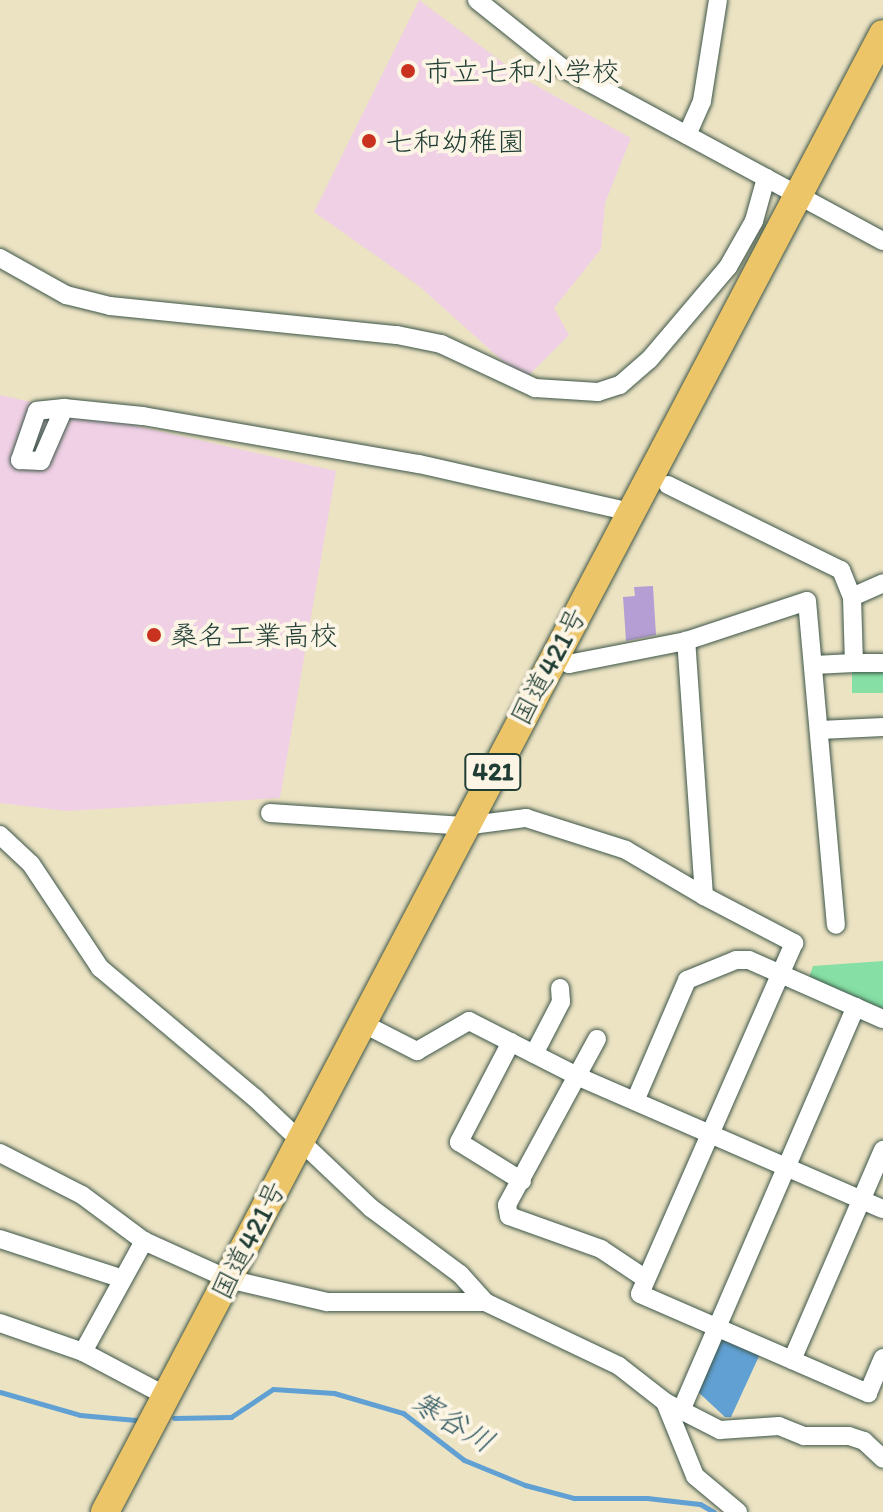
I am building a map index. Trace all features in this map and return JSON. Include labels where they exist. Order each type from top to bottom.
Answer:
[{"type":"highway","name":"国道421号","points":[[111,1511],[166,1396],[883,34]]},
{"type":"street","points":[[477,0],[561,67],[883,241]]},
{"type":"street","points":[[687,135],[702,101],[718,0]]},
{"type":"street","points":[[0,258],[66,295],[110,306],[385,333],[441,344],[535,388],[598,392],[620,385],[649,360],[728,267],[754,221],[766,178]]},
{"type":"street","points":[[64,408],[143,416],[349,455],[419,464],[630,512]]},
{"type":"street","points":[[668,485],[841,570],[852,597],[854,663]]},
{"type":"street","points":[[852,597],[883,583]]},
{"type":"street","points":[[555,654],[569,664],[686,641],[807,601],[836,925]]},
{"type":"street","points":[[686,641],[704,896]]},
{"type":"street","points":[[814,665],[883,663]]},
{"type":"street","points":[[820,730],[883,727]]},
{"type":"street","points":[[270,813],[464,826],[526,818],[626,850],[704,896],[794,943],[640,1294],[868,1393],[883,1358]]},
{"type":"street","points":[[0,835],[31,864],[100,968],[300,1140],[371,1208],[460,1274],[485,1302],[619,1366],[674,1404],[734,1433],[779,1426],[804,1436],[849,1436],[864,1441],[883,1459]]},
{"type":"street","points":[[635,1101],[687,980],[736,960],[749,960],[883,1019]]},
{"type":"street","points":[[534,1054],[561,1002],[560,988]]},
{"type":"street","points":[[738,1512],[695,1476],[674,1404],[717,1327],[856,1007]]},
{"type":"street","points":[[362,1023],[417,1051],[469,1021],[579,1077],[883,1209]]},
{"type":"street","points":[[597,1039],[507,1205],[509,1216],[601,1249],[646,1279]]},
{"type":"street","points":[[511,1042],[459,1142],[522,1181]]},
{"type":"street","points":[[792,1360],[883,1150]]},
{"type":"street","points":[[0,1153],[82,1195],[144,1241],[228,1279],[327,1302],[485,1302]]},
{"type":"street","points":[[0,1239],[123,1279]]},
{"type":"street","points":[[83,1352],[144,1241]]},
{"type":"street","points":[[0,1323],[83,1352],[166,1396]]},
{"type":"shaded area","points":[[419,0],[526,80],[631,138],[605,203],[601,249],[554,308],[569,335],[524,380],[419,286],[314,212]]},
{"type":"shaded area","name":"桑名工業高校","points":[[0,395],[336,471],[280,798],[67,811],[0,803]]},
{"type":"green space","points":[[852,669],[883,669],[883,693],[852,693]]},
{"type":"green space","points":[[883,961],[883,1009],[809,977],[813,966]]},
{"type":"water","points":[[725,1338],[760,1354],[731,1417],[725,1417],[697,1391],[718,1340]]},
{"type":"building","points":[[653,586],[656,635],[626,641],[623,597],[635,596],[634,587]]},
{"type":"waterway","name":"寒谷川","points":[[174,1418],[231,1417],[273,1389],[334,1393],[403,1413],[464,1460],[525,1485],[574,1498],[647,1498],[700,1504],[714,1512]]},
{"type":"waterway","name":"寒谷川","points":[[0,1392],[80,1415],[136,1420]]},
{"type":"place","name":"市立七和小学校","points":[[408,71]]},
{"type":"place","name":"七和幼稚園","points":[[369,141]]},
{"type":"place","name":"桑名工業高校","points":[[154,635]]}]
